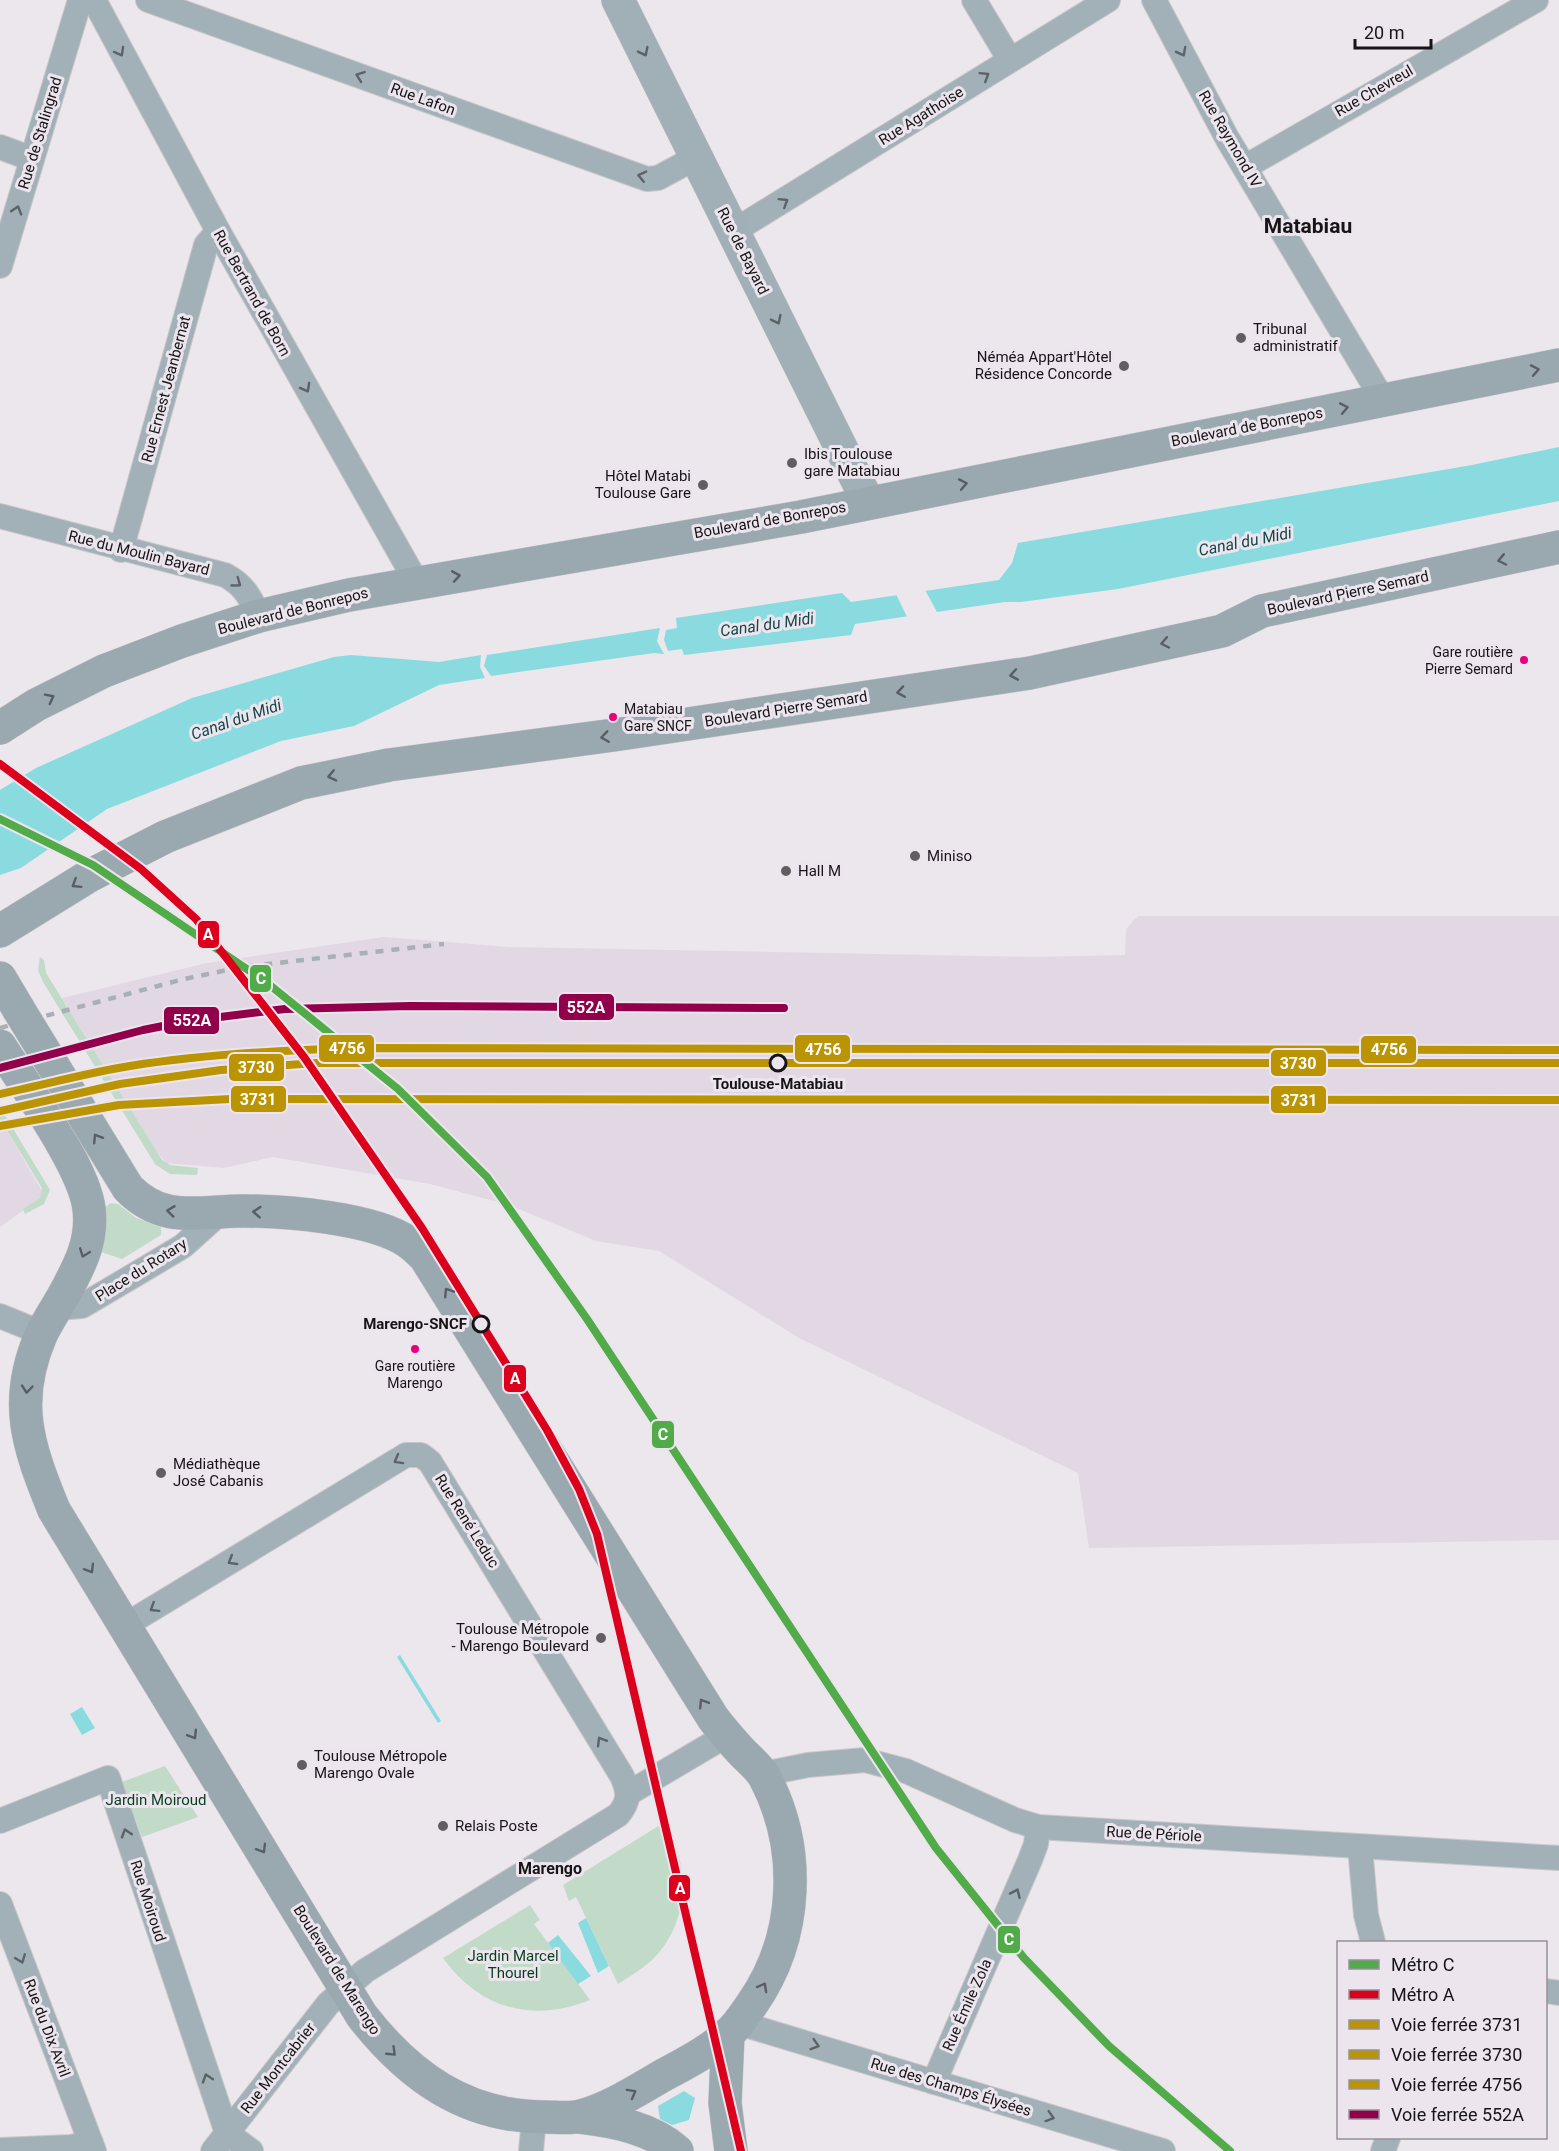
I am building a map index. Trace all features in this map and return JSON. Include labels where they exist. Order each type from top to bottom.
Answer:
[{"type":"main road","name":"Boulevard de Bonrepos","points":[[0,728],[36,705],[104,671],[182,641],[259,616],[349,595],[801,517],[1559,365]]},
{"type":"main road","name":"Boulevard Pierre Semard","points":[[0,931],[89,876],[165,837],[301,783],[389,765],[614,735],[1030,673],[1222,631],[1262,611],[1559,548]]},
{"type":"main road","name":"Place du Rotary","points":[[0,978],[128,1188],[157,1210],[190,1213],[222,1211]]},
{"type":"main road","name":"Boulevard de Marengo","points":[[0,1046],[69,1159],[86,1196],[90,1226],[87,1244],[49,1320],[27,1384],[25,1425],[32,1457],[54,1510],[232,1798],[345,1989],[387,2048],[413,2071],[441,2089],[472,2104],[530,2117],[578,2116],[610,2106],[705,2052],[734,2029],[762,1990],[777,1959],[787,1924],[791,1894],[789,1854],[781,1818],[763,1774],[713,1718],[425,1257],[408,1242],[362,1224],[293,1214],[222,1211]]},
{"type":"main road","points":[[731,2151],[725,2103],[734,2029]]},
{"type":"main road","points":[[578,2116],[635,2128],[656,2136],[677,2151]]},
{"type":"street","name":"Rue de Stalingrad","points":[[0,266],[80,0]]},
{"type":"street","name":"Rue Bertrand de Born","points":[[94,0],[218,231],[417,583]]},
{"type":"street","name":"Rue Lafon","points":[[148,0],[647,178],[658,178],[695,158]]},
{"type":"street","name":"Rue de Bayard","points":[[618,0],[868,502]]},
{"type":"street","points":[[974,0],[1010,60]]},
{"type":"street","name":"Rue Agathoise","points":[[734,231],[1108,0]]},
{"type":"street","name":"Rue Raymond IV","points":[[1154,0],[1227,138],[1383,400]]},
{"type":"street","name":"Rue Chevreul","points":[[1245,166],[1536,0]]},
{"type":"street","points":[[0,147],[32,159]]},
{"type":"street","name":"Rue Ernest Jeanbernat","points":[[121,550],[206,245],[218,231]]},
{"type":"street","name":"Rue du Moulin Bayard","points":[[0,516],[231,578],[248,591],[259,616]]},
{"type":"street","name":"Place du Rotary","points":[[49,1320],[82,1306],[183,1246],[222,1211]]},
{"type":"street","points":[[0,1316],[49,1320]]},
{"type":"street","name":"Rue René Leduc","points":[[124,1626],[406,1455],[421,1455],[430,1462],[467,1519],[622,1776],[629,1793]]},
{"type":"street","points":[[345,1989],[365,1971],[618,1815],[626,1807],[629,1793],[727,1735]]},
{"type":"street","name":"Rue de Périole","points":[[763,1774],[808,1765],[865,1760],[906,1771],[1015,1820],[1038,1827],[1559,1858]]},
{"type":"street","name":"Rue Moiroud","points":[[0,1821],[108,1778],[220,2142]]},
{"type":"street","name":"Rue Émile Zola","points":[[934,2082],[1030,1860],[1036,1844],[1038,1827]]},
{"type":"street","points":[[1360,1847],[1365,1903],[1373,1941]]},
{"type":"street","name":"Rue du Dix Avril","points":[[0,1904],[93,2147]]},
{"type":"street","name":"Rue Montcabrier","points":[[220,2142],[328,2004],[345,1989]]},
{"type":"street","name":"Rue des Champs Élysées","points":[[734,2029],[934,2082],[1163,2151]]},
{"type":"street","points":[[530,2117],[533,2129],[531,2151]]},
{"type":"street","points":[[220,2142],[251,2151]]},
{"type":"street","points":[[0,2150],[93,2147]]},
{"type":"shaded area","points":[[1138,916],[1559,916],[1559,1540],[1089,1548],[1078,1473],[799,1338],[659,1251],[596,1241],[509,1205],[430,1184],[273,1157],[224,1168],[166,1163],[156,1151],[62,998],[207,963],[384,937],[509,947],[1037,957],[1125,955],[1126,929]]},
{"type":"shaded area","points":[[0,1119],[42,1191],[40,1198],[0,1227]]},
{"type":"green space","points":[[40,957],[44,960],[46,973],[162,1160],[170,1165],[198,1168],[197,1175],[170,1174],[155,1164],[43,982],[38,970]]},
{"type":"green space","points":[[0,1107],[50,1190],[44,1204],[25,1214],[23,1209],[40,1198],[42,1188],[0,1119]]},
{"type":"green space","points":[[111,1203],[118,1204],[136,1218],[161,1227],[161,1235],[122,1259],[101,1252],[105,1207]]},
{"type":"green space","name":"Jardin Moiroud","points":[[165,1766],[198,1817],[142,1837],[122,1782]]},
{"type":"green space","name":"Jardin Marcel Thourel","points":[[665,1822],[679,1856],[682,1875],[680,1911],[665,1945],[652,1960],[618,1984],[576,1897],[569,1901],[563,1885]]},
{"type":"green space","name":"Jardin Marcel Thourel","points":[[530,1905],[540,1920],[534,1924],[590,2000],[569,2007],[548,2010],[509,2007],[490,2000],[473,1989],[443,1958]]},
{"type":"water","name":"Canal du Midi","points":[[1559,447],[1559,501],[1118,589],[1021,602],[1005,602],[855,624],[851,635],[684,655],[682,649],[668,651],[664,640],[666,630],[677,628],[676,618],[842,593],[851,602],[999,580],[1012,563],[1018,543],[1472,465]]},
{"type":"water","points":[[660,628],[657,641],[664,654],[654,653],[491,676],[484,666],[487,655]]},
{"type":"water","name":"Canal du Midi","points":[[351,655],[439,662],[481,655],[480,667],[485,678],[439,685],[354,726],[281,741],[107,809],[21,868],[0,875],[0,790],[36,768],[192,698],[334,657]]},
{"type":"water","points":[[400,1655],[441,1721],[438,1723],[397,1657]]},
{"type":"water","points":[[82,1707],[95,1728],[82,1735],[70,1714]]},
{"type":"water","points":[[586,1918],[609,1966],[598,1973],[578,1923]]},
{"type":"water","points":[[558,1935],[591,1976],[578,1984],[548,1943]]},
{"type":"water","points":[[684,2091],[695,2098],[689,2120],[672,2125],[660,2119],[658,2106]]},
{"type":"pier","points":[[924,588],[938,614],[908,619],[895,592]]},
{"type":"railway","points":[[0,1028],[184,979],[242,967],[444,944]]},
{"type":"metro line","name":"A","points":[[0,764],[141,869],[196,919],[304,1057],[422,1228],[547,1430],[579,1489],[597,1534],[741,2151]]},
{"type":"metro line","name":"C","points":[[0,819],[93,865],[266,982],[398,1089],[487,1177],[587,1319],[936,1848],[1024,1958],[1109,2046],[1230,2151]]},
{"type":"rail line","name":"552A","points":[[0,1068],[143,1030],[188,1021],[285,1009],[410,1006],[784,1008]]},
{"type":"rail line","name":"4756","points":[[0,1094],[97,1072],[187,1058],[358,1048],[1559,1050]]},
{"type":"rail line","name":"3730","points":[[0,1111],[120,1084],[221,1070],[315,1063],[1559,1063]]},
{"type":"rail line","name":"3731","points":[[0,1126],[119,1105],[230,1099],[1559,1100]]},
{"type":"place","name":"Tribunal administratif","points":[[1241,338]]},
{"type":"place","name":"Néméa Appart'Hôtel Résidence Concorde","points":[[1124,366]]},
{"type":"place","name":"Ibis Toulouse gare Matabiau","points":[[792,463]]},
{"type":"place","name":"Hôtel Matabi Toulouse Gare","points":[[703,485]]},
{"type":"place","name":"Gare routière Pierre Semard","points":[[1524,660]]},
{"type":"place","name":"Matabiau Gare SNCF","points":[[613,717]]},
{"type":"place","name":"Miniso","points":[[915,856]]},
{"type":"place","name":"Hall M","points":[[786,871]]},
{"type":"place","name":"Toulouse-Matabiau","points":[[778,1063]]},
{"type":"place","name":"Marengo-SNCF","points":[[481,1324]]},
{"type":"place","name":"Gare routière Marengo","points":[[415,1349]]},
{"type":"place","name":"Médiathèque José Cabanis","points":[[161,1473]]},
{"type":"place","name":"Toulouse Métropole - Marengo Boulevard","points":[[601,1638]]},
{"type":"place","name":"Toulouse Métropole Marengo Ovale","points":[[302,1765]]},
{"type":"place","name":"Relais Poste","points":[[443,1826]]},
{"type":"district","name":"Matabiau","points":[[1308,226]]},
{"type":"district","name":"Marengo","points":[[550,1868]]}]
